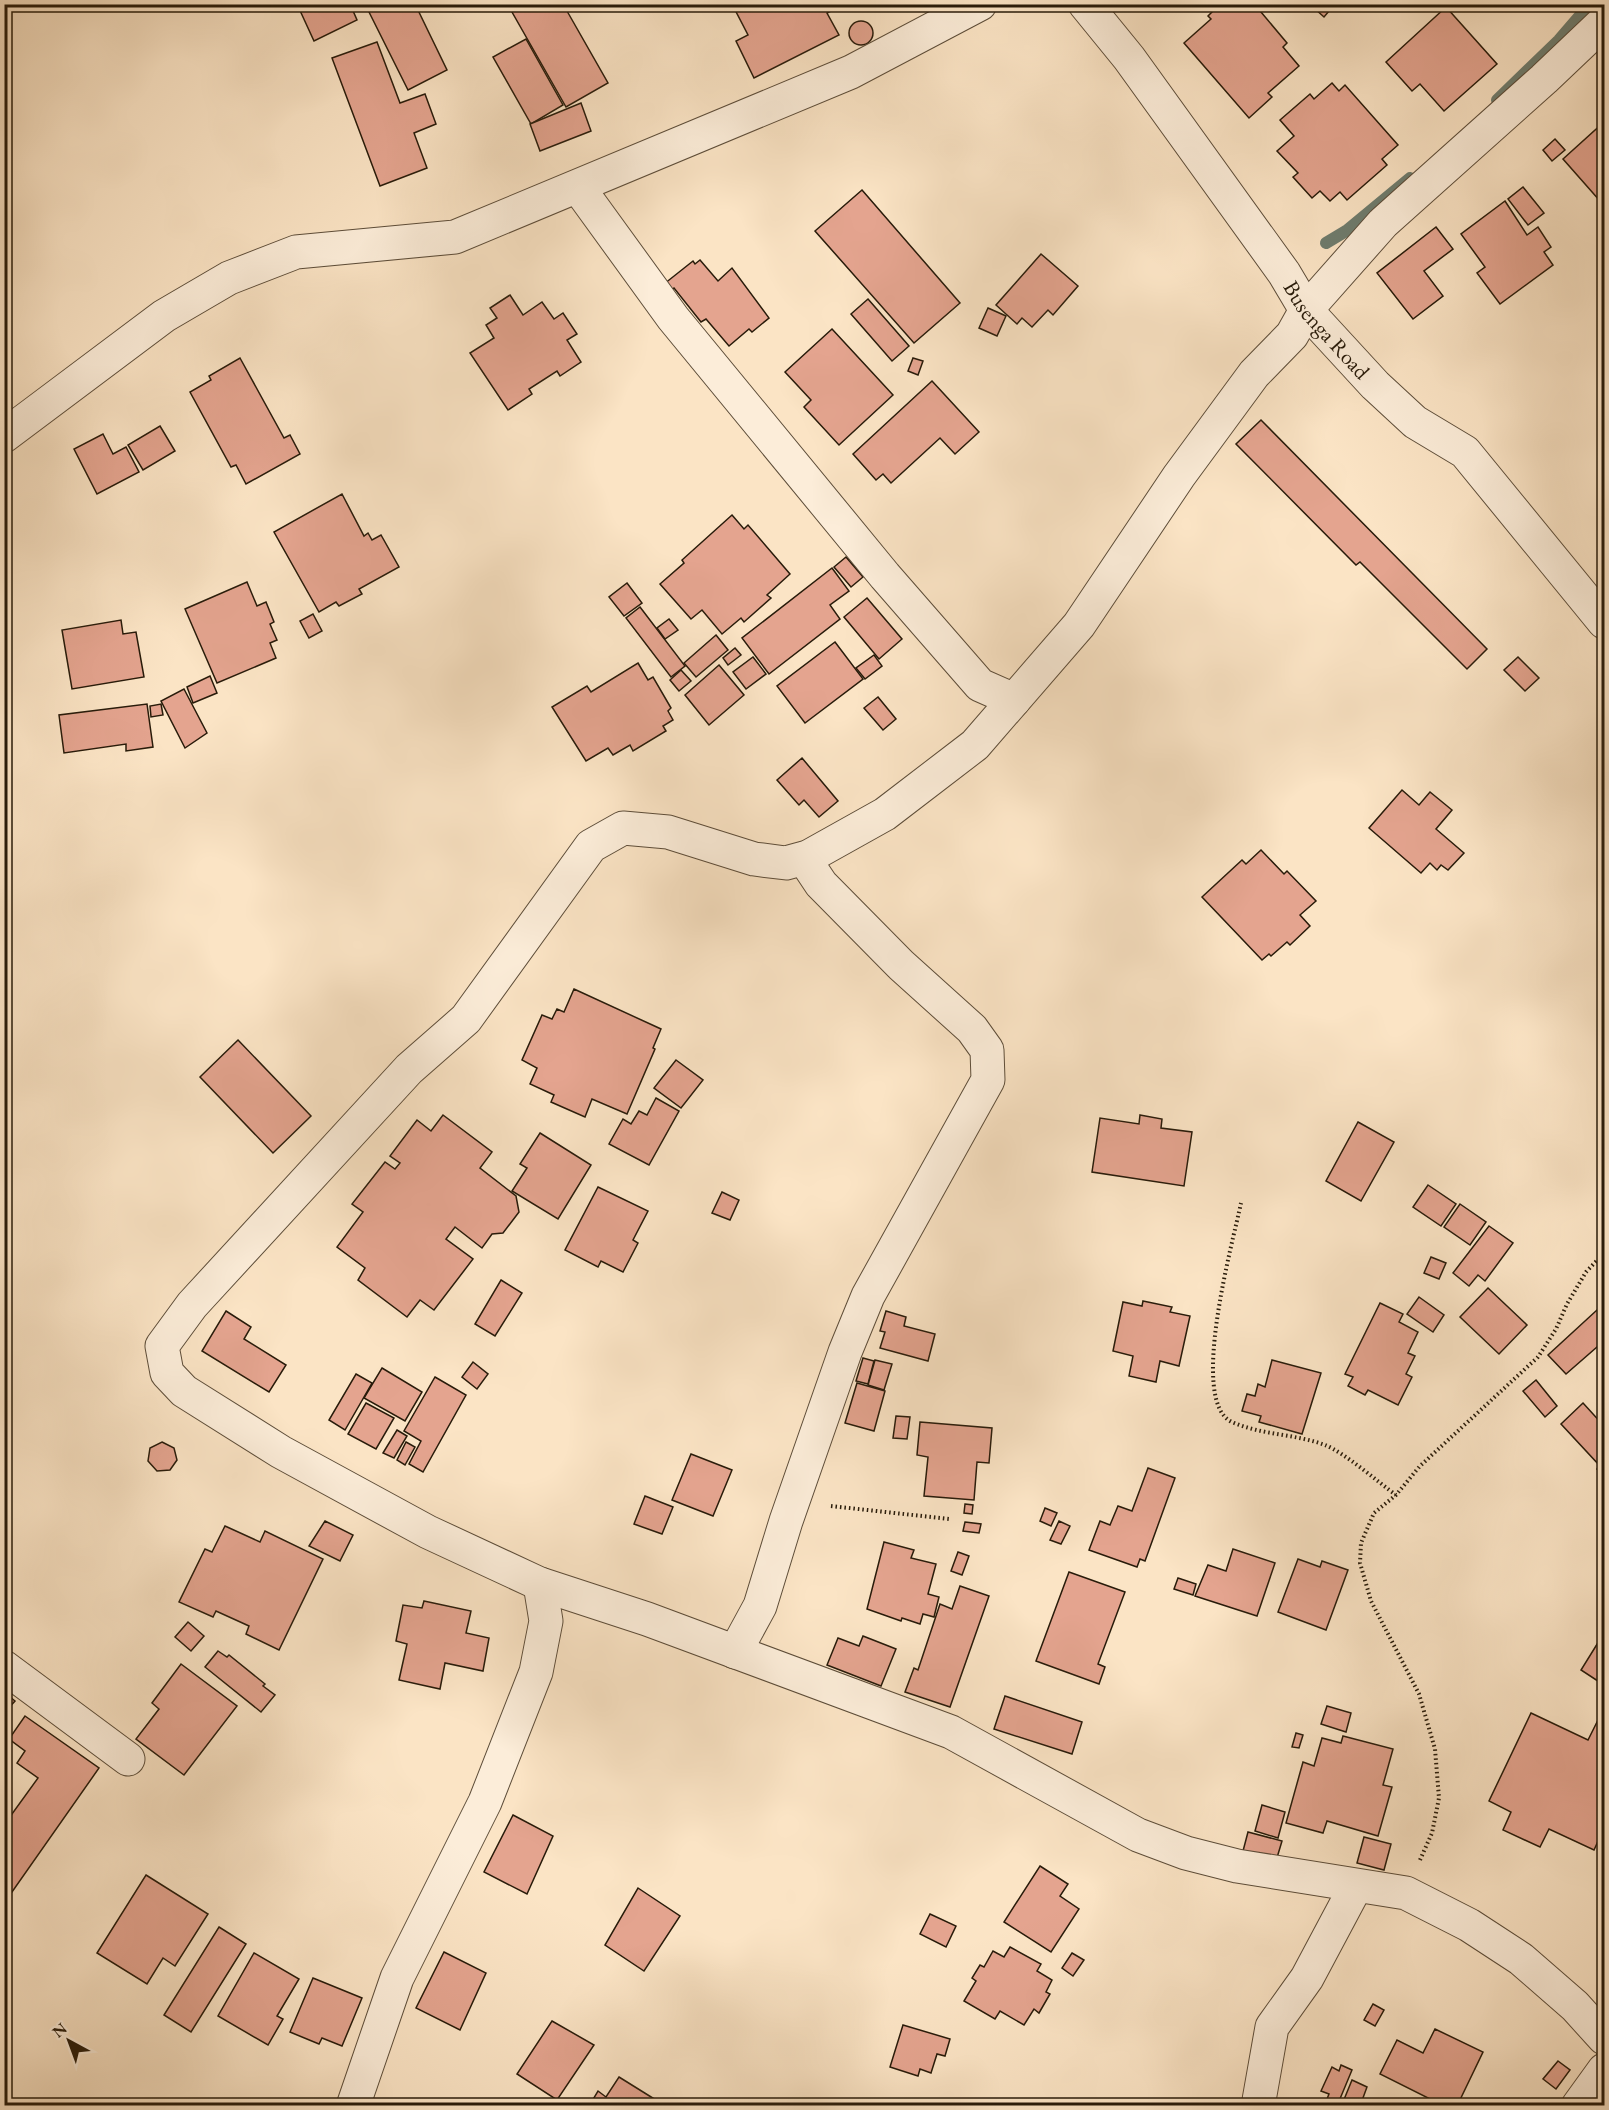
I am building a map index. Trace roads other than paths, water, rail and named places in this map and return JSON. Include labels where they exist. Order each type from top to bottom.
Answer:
[{"type":"street","points":[[4,436],[164,316],[229,278],[296,252],[455,237],[852,72],[980,4]]},
{"type":"street","name":"Busenga Road","points":[[1085,4],[1169,114],[1284,273],[1306,310],[1375,385],[1415,422],[1466,452],[1605,622]]},
{"type":"street","points":[[1605,22],[1383,223],[1306,310],[1292,335],[1254,374],[1179,476],[1079,626],[975,745],[885,814],[808,857],[786,862],[754,859],[668,832],[623,828],[591,846],[466,1019],[393,1086],[192,1305],[162,1346],[167,1373],[184,1392],[281,1452],[428,1532],[540,1584],[647,1619],[951,1732],[1138,1835],[1237,1866],[1406,1893],[1469,1926],[1521,1959],[1575,2006],[1605,2038]]},
{"type":"street","points":[[578,187],[673,318],[885,576],[980,685],[1014,700]]},
{"type":"street","points":[[735,1652],[760,1606],[845,1352],[868,1296],[988,1080],[987,1050],[972,1029],[901,965],[821,884],[811,869],[808,857]]},
{"type":"street","points":[[353,2106],[397,1978],[485,1802],[536,1672],[546,1621],[540,1584]]},
{"type":"street","points":[[4,1667],[128,1759]]},
{"type":"street","points":[[1258,2106],[1272,2027],[1307,1978],[1356,1886]]},
{"type":"street","points":[[1578,2106],[1605,2070]]},
{"type":"waterway","points":[[1497,100],[1559,40],[1590,4]]},
{"type":"waterway","points":[[1326,243],[1346,231],[1410,178]]}]
